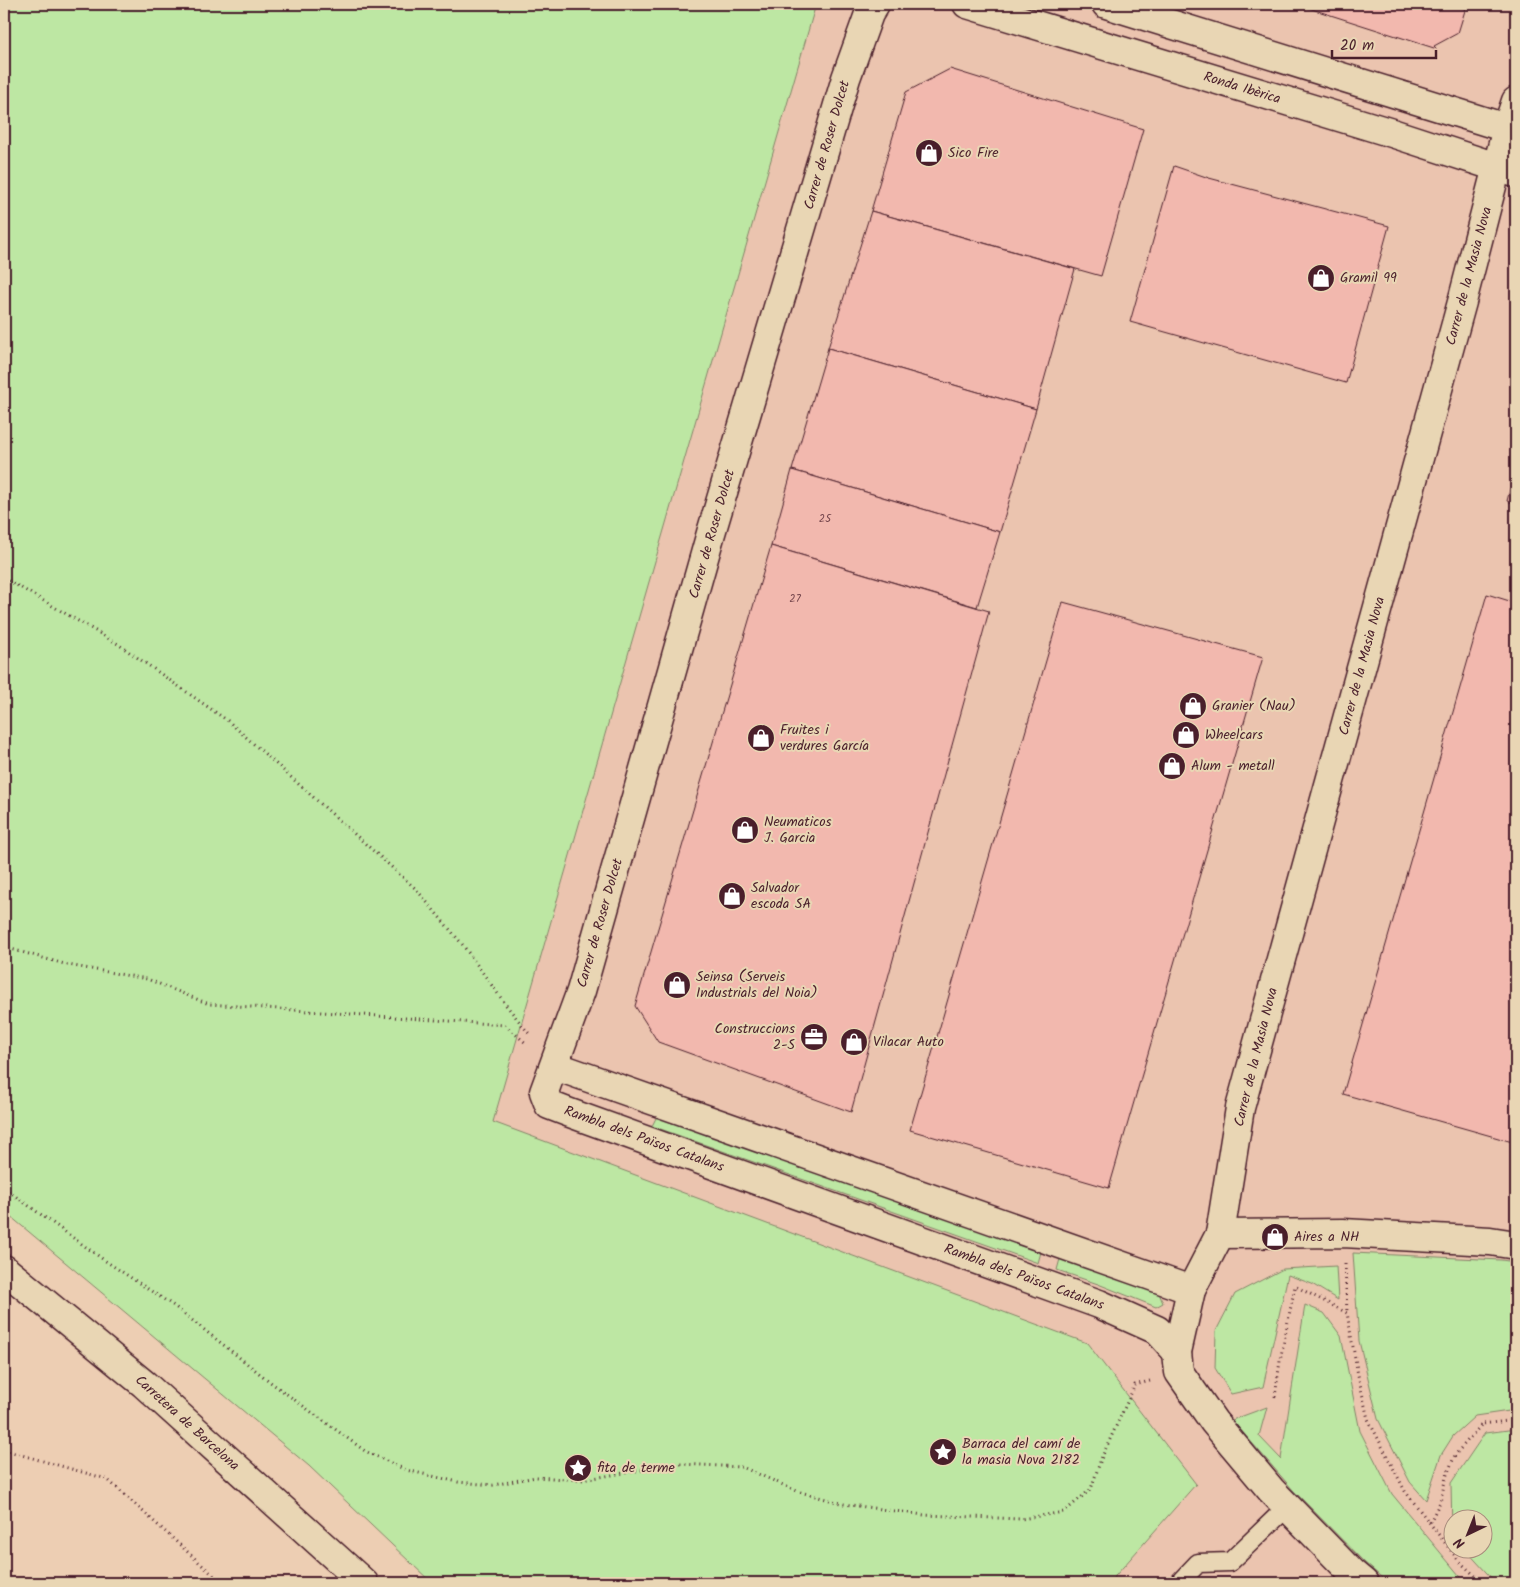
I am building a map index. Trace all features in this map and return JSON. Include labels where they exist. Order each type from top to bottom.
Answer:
[{"type":"main road","name":"Carrer de Roser Dolcet","points":[[555,1066],[581,991],[711,533],[846,78],[869,14],[875,4]]},
{"type":"main road","name":"Ronda Ibèrica","points":[[967,4],[1392,133],[1507,171]]},
{"type":"main road","points":[[1106,4],[1512,130]]},
{"type":"main road","name":"Carrer de la Masia Nova","points":[[1220,1234],[1240,1108],[1507,171],[1516,101]]},
{"type":"main road","points":[[555,1066],[1191,1290]]},
{"type":"main road","name":"Rambla dels Països Catalans","points":[[555,1066],[544,1092],[549,1105],[1099,1304],[1156,1330],[1178,1362],[1214,1422],[1271,1490],[1364,1583]]},
{"type":"main road","points":[[1178,1362],[1191,1290],[1220,1234],[1344,1234],[1490,1241],[1516,1245]]},
{"type":"main road","name":"Carretera de Barcelona","points":[[4,1269],[144,1384],[364,1583]]},
{"type":"lane","points":[[1179,1583],[1198,1563],[1230,1562],[1287,1507]]},
{"type":"path","points":[[4,578],[118,644],[228,721],[416,889],[462,944],[555,1066]]},
{"type":"path","points":[[4,947],[68,965],[148,979],[209,1004],[504,1025],[555,1066]]},
{"type":"path","points":[[4,1188],[104,1260],[174,1306],[273,1384],[365,1451],[406,1470],[458,1482],[493,1485],[536,1477],[581,1480],[679,1464],[742,1467],[797,1492],[844,1504],[924,1515],[1021,1519],[1064,1512],[1091,1489],[1101,1459],[1135,1385],[1178,1362]]},
{"type":"path","points":[[1345,1262],[1347,1313],[1368,1419],[1405,1491],[1459,1561],[1483,1583]]},
{"type":"path","points":[[1275,1397],[1295,1286],[1347,1313]]},
{"type":"path","points":[[1430,1522],[1440,1502],[1446,1477],[1455,1455],[1482,1424],[1516,1420]]},
{"type":"path","points":[[4,1450],[107,1479],[222,1583]]},
{"type":"shaded area","points":[[816,4],[1516,4],[1516,1583],[1109,1583],[1196,1484],[493,1122]]},
{"type":"green space","points":[[4,4],[816,4],[493,1122],[1087,1343],[1196,1484],[1109,1583],[432,1583],[309,1466],[4,1211]]},
{"type":"green space","points":[[657,1116],[1041,1252],[1038,1263],[652,1126]]},
{"type":"green space","points":[[1353,1253],[1516,1262],[1516,1410],[1475,1416],[1453,1436],[1441,1455],[1426,1500],[1410,1482],[1378,1419],[1359,1341]]},
{"type":"green space","points":[[1060,1259],[1159,1293],[1163,1303],[1156,1307],[1057,1270]]},
{"type":"green space","points":[[1336,1266],[1338,1300],[1312,1284],[1288,1275],[1263,1387],[1231,1394],[1215,1368],[1216,1331],[1235,1294],[1283,1269]]},
{"type":"green space","points":[[1305,1305],[1324,1313],[1341,1336],[1360,1431],[1392,1494],[1442,1554],[1442,1560],[1447,1560],[1467,1583],[1388,1583],[1365,1563],[1293,1490],[1232,1420],[1267,1407],[1259,1436],[1281,1459]]},
{"type":"green space","points":[[1516,1429],[1516,1583],[1496,1583],[1475,1560],[1492,1560],[1492,1510],[1452,1510],[1451,1483],[1485,1433]]},
{"type":"building","points":[[1296,4],[1467,4],[1458,33],[1434,46],[1437,49]]},
{"type":"building","points":[[950,69],[1143,129],[1101,276],[871,211],[906,92]]},
{"type":"building","points":[[1174,166],[1209,178],[1389,226],[1346,383],[1130,322]]},
{"type":"building","points":[[871,211],[1075,269],[1036,409],[828,348]]},
{"type":"building","points":[[828,348],[1036,409],[1000,532],[792,470]]},
{"type":"building","points":[[1516,466],[1516,504],[1507,501]]},
{"type":"building","points":[[792,470],[1000,532],[977,607],[771,546]]},
{"type":"building","points":[[771,546],[989,611],[851,1112],[658,1042],[635,1006]]},
{"type":"building","points":[[1487,594],[1516,603],[1516,1143],[1343,1094]]},
{"type":"building","points":[[1063,602],[1263,657],[1109,1188],[910,1130]]},
{"type":"place","name":"Sico Fire","points":[[929,153]]},
{"type":"place","name":"Gramil 99","points":[[1321,278]]},
{"type":"place","name":"Granier (Nau)","points":[[1193,706]]},
{"type":"place","name":"Wheelcars","points":[[1186,735]]},
{"type":"place","name":"Fruites i verdures García","points":[[761,738]]},
{"type":"place","name":"Alum - metall","points":[[1172,766]]},
{"type":"place","name":"Neumaticos J. Garcia","points":[[745,830]]},
{"type":"place","name":"Salvador escoda SA","points":[[732,896]]},
{"type":"place","name":"Seinsa (Serveis Industrials del Noia)","points":[[677,985]]},
{"type":"place","name":"Construccions 2-S","points":[[814,1037]]},
{"type":"place","name":"Vilacar Auto","points":[[854,1042]]},
{"type":"place","name":"Aires a NH","points":[[1275,1237]]},
{"type":"place","name":"Barraca del camí de la masia Nova 2182","points":[[943,1452]]},
{"type":"place","name":"fita de terme","points":[[578,1468]]}]
